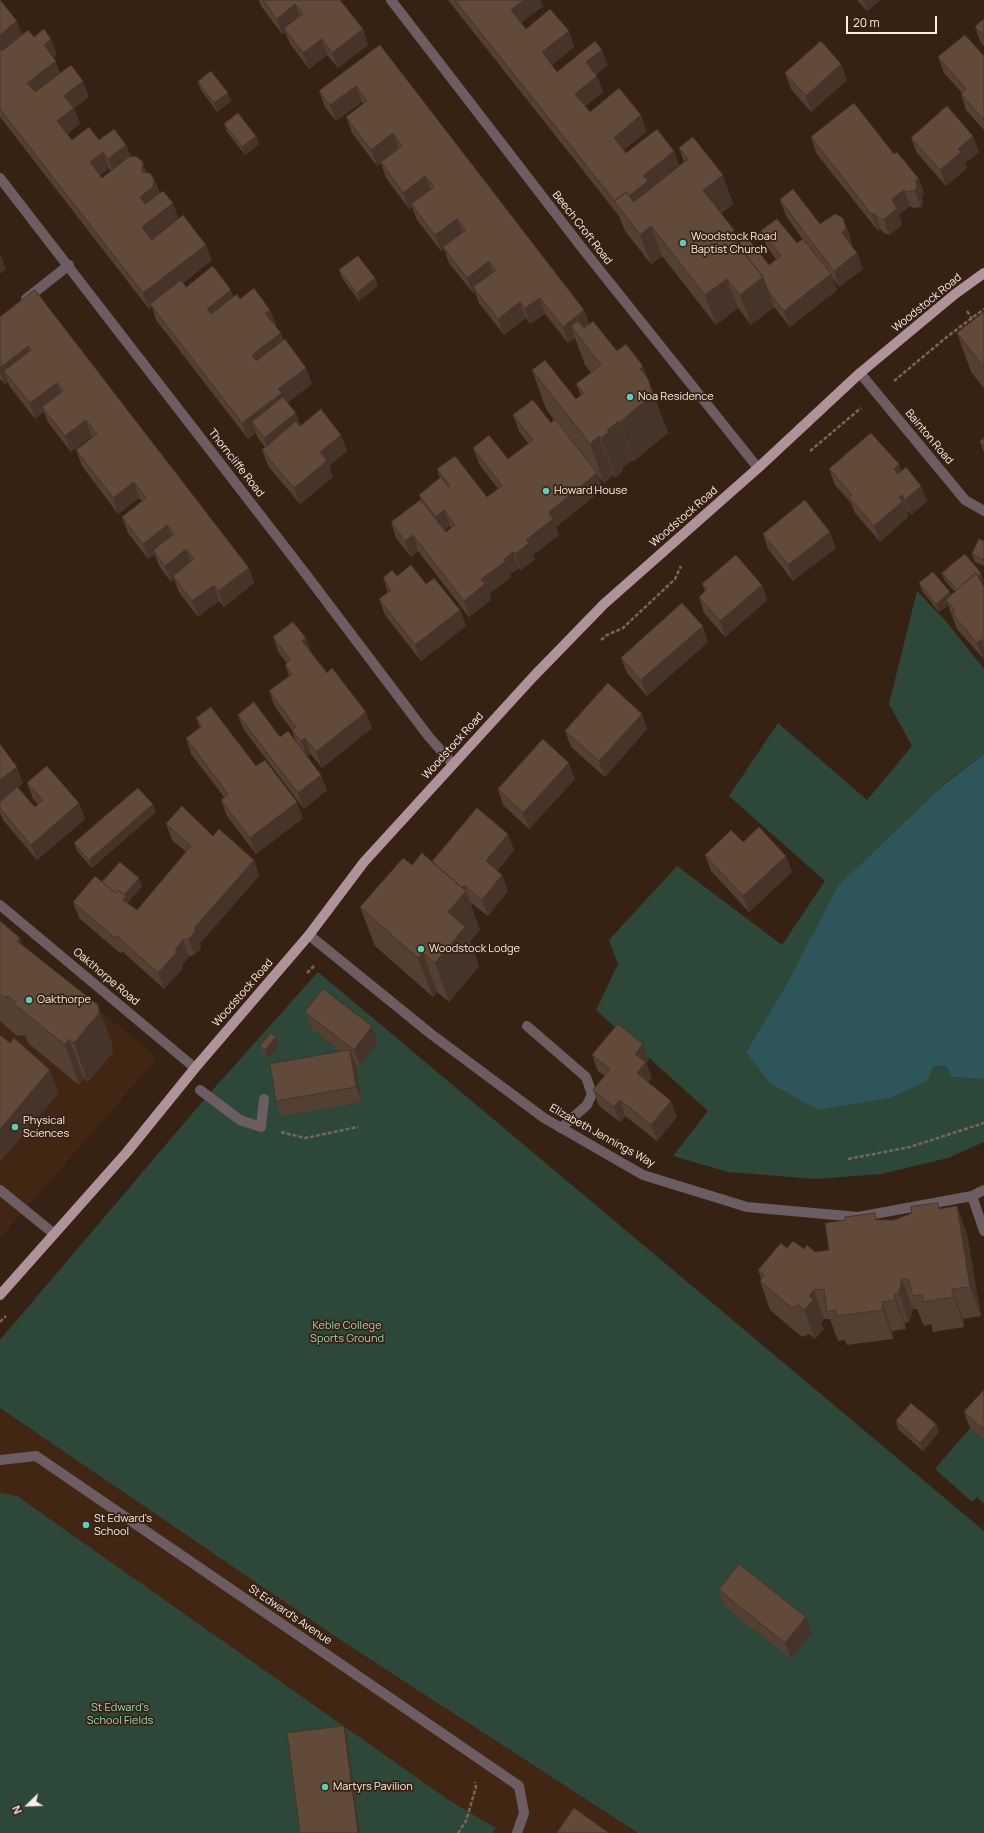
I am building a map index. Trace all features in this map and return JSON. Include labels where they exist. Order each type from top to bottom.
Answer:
[{"type":"main road","name":"Woodstock Road","points":[[0,1295],[53,1233],[127,1152],[195,1068],[309,935],[364,862],[533,677],[604,604],[758,468],[860,373],[955,294],[984,273]]},
{"type":"street","name":"Beech Croft Road","points":[[391,0],[586,253],[758,468]]},
{"type":"street","name":"Thorncliffe Road","points":[[0,178],[69,265],[429,737],[453,764]]},
{"type":"street","points":[[19,305],[69,265]]},
{"type":"street","name":"Bainton Road","points":[[860,373],[965,500],[984,511]]},
{"type":"street","name":"Oakthorpe Road","points":[[0,905],[195,1068]]},
{"type":"street","name":"Elizabeth Jennings Way","points":[[309,935],[431,1034],[544,1118],[643,1175],[747,1207],[858,1217],[972,1196],[984,1190]]},
{"type":"street","points":[[527,1026],[586,1076],[592,1094],[587,1105],[561,1128]]},
{"type":"street","points":[[200,1090],[240,1120],[261,1127],[264,1099]]},
{"type":"street","points":[[0,1190],[53,1233]]},
{"type":"street","points":[[972,1196],[984,1231]]},
{"type":"street","name":"St Edward's Avenue","points":[[0,1460],[36,1456],[519,1786],[524,1813],[517,1833]]},
{"type":"path","points":[[891,386],[895,379],[984,310]]},
{"type":"path","points":[[607,635],[623,628],[629,623],[675,579],[681,565]]},
{"type":"path","points":[[848,1159],[910,1147],[984,1123]]},
{"type":"path","points":[[261,1127],[305,1138],[358,1127]]},
{"type":"shaded area","points":[[0,931],[155,1055],[154,1062],[0,1238]]},
{"type":"shaded area","name":"St Edward's School Fields","points":[[0,1408],[342,1641],[638,1833],[0,1833]]},
{"type":"green space","points":[[917,591],[944,619],[984,669],[984,754],[945,783],[790,978],[746,1052],[932,1067],[946,1066],[952,1077],[984,1079],[984,1142],[948,1158],[881,1174],[816,1179],[728,1172],[673,1156],[708,1111],[596,1010],[618,964],[609,940],[677,866],[782,945],[825,881],[729,796],[778,723],[867,800],[912,746],[889,704]]},
{"type":"green space","name":"Keble College Sports Ground","points":[[318,972],[984,1531],[984,1833],[638,1833],[342,1641],[0,1408],[0,1340],[208,1095]]},
{"type":"green space","points":[[970,1428],[984,1440],[984,1504],[977,1497],[972,1502],[935,1469]]},
{"type":"green space","name":"St Edward's School Fields","points":[[0,1493],[17,1496],[450,1801],[496,1828],[493,1833],[0,1833]]},
{"type":"water","points":[[984,754],[984,1079],[952,1077],[946,1066],[933,1067],[928,1080],[890,1098],[818,1110],[770,1083],[746,1052],[790,978],[838,886],[946,783]]},
{"type":"building","points":[[0,0],[17,21],[0,35]]},
{"type":"building","points":[[263,0],[340,0],[363,29],[332,53],[322,39],[303,53],[284,28],[303,14],[295,4],[277,19]]},
{"type":"building","points":[[455,0],[524,0],[511,10],[526,29],[550,9],[569,31],[542,52],[557,72],[595,41],[602,50],[586,62],[597,76],[575,94],[590,112],[619,88],[641,115],[614,138],[626,153],[657,129],[674,151],[643,176],[648,181],[629,196],[626,192],[615,201]]},
{"type":"building","points":[[984,19],[984,36],[975,27]]},
{"type":"building","points":[[44,29],[51,39],[44,45],[56,61],[27,83],[35,92],[71,65],[83,81],[64,96],[74,108],[57,121],[72,140],[89,127],[99,140],[114,129],[126,145],[108,159],[103,152],[90,162],[102,178],[130,156],[137,157],[143,162],[142,172],[150,173],[154,179],[153,187],[140,197],[145,204],[163,191],[173,203],[142,227],[152,240],[183,215],[206,245],[143,293],[0,109],[0,48],[2,51],[28,30],[34,37]]},
{"type":"building","points":[[965,35],[984,56],[984,120],[961,94],[966,89],[938,57]]},
{"type":"building","points":[[821,41],[841,64],[806,96],[785,73]]},
{"type":"building","points":[[380,45],[584,310],[563,327],[540,298],[525,308],[520,302],[498,319],[473,287],[496,270],[489,261],[467,278],[443,247],[466,230],[457,219],[435,235],[411,204],[434,187],[425,176],[403,193],[381,162],[402,146],[393,133],[371,150],[346,117],[367,101],[356,86],[330,105],[319,91]]},
{"type":"building","points":[[211,71],[228,93],[214,103],[198,82]]},
{"type":"building","points":[[854,103],[894,154],[897,152],[919,179],[916,180],[917,186],[915,191],[908,192],[904,190],[892,199],[897,209],[884,219],[878,218],[874,213],[872,215],[811,137]]},
{"type":"building","points":[[947,106],[973,136],[958,149],[961,152],[940,170],[911,138]]},
{"type":"building","points":[[238,113],[256,136],[242,147],[224,124]]},
{"type":"building","name":"Woodstock Road Baptist Church","points":[[693,137],[723,175],[703,190],[734,230],[729,234],[763,277],[740,295],[727,279],[705,295],[651,226],[640,235],[614,201],[626,192],[634,202],[688,159],[679,148]]},
{"type":"building","points":[[793,189],[820,224],[835,214],[843,218],[846,228],[842,233],[857,253],[834,271],[780,200]]},
{"type":"building","points":[[777,219],[797,243],[803,239],[831,274],[784,311],[768,291],[763,277],[738,244],[747,237],[769,265],[781,256],[761,231]]},
{"type":"building","points":[[358,256],[375,278],[357,293],[339,270]]},
{"type":"building","points":[[213,266],[231,290],[207,309],[211,314],[237,294],[240,299],[254,288],[270,310],[265,313],[281,333],[252,355],[256,361],[285,339],[306,368],[278,389],[282,393],[242,423],[150,304],[181,280],[186,287]]},
{"type":"building","points":[[35,290],[249,568],[218,591],[214,585],[192,601],[173,576],[194,559],[186,549],[165,566],[153,550],[174,534],[167,525],[143,544],[122,517],[146,498],[134,482],[113,498],[76,450],[97,434],[86,420],[65,436],[42,407],[63,391],[57,383],[30,403],[4,371],[31,350],[28,346],[0,368],[0,317]]},
{"type":"building","points":[[984,312],[984,367],[957,333]]},
{"type":"building","points":[[578,321],[584,328],[593,321],[617,351],[626,344],[643,366],[640,369],[648,379],[653,394],[620,422],[619,421],[607,430],[609,432],[601,438],[599,436],[590,444],[532,370],[545,360],[576,399],[584,393],[576,384],[601,365],[571,326]]},
{"type":"building","points":[[283,397],[296,413],[264,438],[252,422]]},
{"type":"building","points":[[533,400],[551,423],[555,419],[597,473],[549,512],[553,519],[526,540],[529,543],[515,554],[513,552],[504,559],[506,561],[481,579],[485,584],[464,601],[413,535],[405,541],[391,522],[420,500],[446,532],[455,525],[444,510],[436,517],[419,495],[441,477],[448,487],[450,486],[437,469],[455,456],[487,497],[502,486],[473,448],[489,435],[508,459],[533,440],[513,415]]},
{"type":"building","points":[[321,409],[341,435],[320,452],[327,461],[294,488],[262,450],[296,421],[300,426]]},
{"type":"building","points":[[871,433],[899,464],[894,469],[898,474],[906,467],[921,486],[905,500],[902,495],[899,497],[903,501],[874,526],[849,497],[852,495],[829,469]]},
{"type":"building","points":[[984,438],[984,447],[980,442]]},
{"type":"building","points":[[805,500],[830,532],[788,565],[763,534]]},
{"type":"building","points":[[979,539],[984,541],[984,560],[972,554]]},
{"type":"building","points":[[965,554],[981,573],[978,576],[976,573],[957,590],[942,573]]},
{"type":"building","points":[[736,555],[762,585],[720,621],[699,597],[707,589],[702,584]]},
{"type":"building","points":[[411,565],[426,584],[434,578],[460,610],[415,645],[379,599],[391,590],[383,578],[392,570],[397,576]]},
{"type":"building","points":[[933,572],[950,592],[936,604],[919,583]]},
{"type":"building","points":[[976,573],[984,587],[984,643],[981,639],[977,643],[952,613],[955,610],[946,600]]},
{"type":"building","points":[[682,603],[703,626],[641,680],[621,658]]},
{"type":"building","points":[[293,622],[306,638],[302,641],[327,673],[332,668],[366,712],[316,752],[305,738],[301,741],[292,730],[296,727],[269,691],[292,674],[285,665],[290,659],[273,637]]},
{"type":"building","points":[[608,683],[642,714],[599,761],[565,731]]},
{"type":"building","points":[[254,702],[280,737],[288,731],[321,775],[298,793],[238,715]]},
{"type":"building","points":[[211,707],[256,766],[265,760],[297,802],[250,838],[221,800],[228,794],[186,738],[202,726],[196,718]]},
{"type":"building","points":[[543,739],[569,763],[523,813],[498,789]]},
{"type":"building","points":[[0,744],[17,767],[0,780]]},
{"type":"building","points":[[47,766],[79,803],[31,845],[0,808],[0,802],[17,787],[35,807],[43,800],[27,783]]},
{"type":"building","points":[[138,788],[153,804],[89,860],[74,843]]},
{"type":"building","points":[[182,806],[213,836],[219,829],[254,860],[195,927],[195,932],[189,939],[183,940],[175,950],[177,952],[158,973],[117,936],[114,937],[73,902],[95,876],[115,893],[118,890],[126,896],[123,900],[137,910],[191,846],[166,824]]},
{"type":"building","points":[[477,808],[508,834],[486,861],[502,875],[482,900],[464,885],[462,888],[432,862]]},
{"type":"building","points":[[759,827],[786,856],[743,896],[705,855],[731,830],[743,842]]},
{"type":"building","points":[[422,853],[466,891],[448,912],[465,927],[435,963],[423,953],[418,958],[360,907],[403,858],[412,865]]},
{"type":"building","points":[[120,862],[139,878],[124,895],[118,890],[115,893],[102,882]]},
{"type":"building","points":[[0,921],[20,938],[17,941],[98,1005],[99,1013],[74,1043],[69,1039],[65,1045],[14,1004],[15,1002],[9,996],[3,997],[0,994]]},
{"type":"building","points":[[323,989],[372,1026],[354,1050],[305,1012]]},
{"type":"building","points":[[618,1024],[643,1044],[635,1054],[646,1062],[637,1073],[671,1101],[651,1125],[620,1100],[614,1107],[593,1090],[610,1069],[592,1055]]},
{"type":"building","points":[[271,1033],[276,1037],[265,1050],[260,1046]]},
{"type":"building","points":[[0,1035],[10,1043],[14,1038],[50,1070],[0,1129]]},
{"type":"building","points":[[350,1050],[356,1087],[276,1101],[270,1064]]},
{"type":"building","points":[[938,1203],[939,1209],[957,1206],[970,1287],[952,1289],[954,1297],[923,1302],[922,1295],[913,1296],[908,1279],[902,1279],[899,1293],[894,1294],[895,1300],[882,1302],[883,1310],[836,1316],[836,1310],[827,1312],[824,1289],[814,1290],[809,1296],[813,1300],[804,1310],[798,1305],[792,1308],[760,1281],[764,1275],[758,1270],[781,1243],[787,1248],[793,1241],[804,1249],[807,1245],[815,1252],[829,1250],[825,1223],[845,1220],[845,1217],[875,1213],[876,1220],[894,1220],[912,1213],[911,1207]]},
{"type":"building","points":[[984,1390],[984,1430],[964,1412]]},
{"type":"building","points":[[911,1403],[936,1424],[920,1443],[896,1421]]},
{"type":"building","points":[[739,1564],[806,1617],[785,1643],[719,1590]]},
{"type":"building","name":"Martyrs Pavilion","points":[[344,1726],[358,1833],[300,1833],[287,1733]]},
{"type":"building","points":[[574,1808],[609,1833],[557,1833]]},
{"type":"place","name":"Woodstock Road Baptist Church","points":[[683,243]]},
{"type":"place","name":"Noa Residence","points":[[630,397]]},
{"type":"place","name":"Howard House","points":[[546,491]]},
{"type":"place","name":"Woodstock Lodge","points":[[421,949]]},
{"type":"place","name":"Oakthorpe","points":[[29,1000]]},
{"type":"place","name":"Physical Sciences","points":[[15,1127]]},
{"type":"place","name":"St Edward's School","points":[[86,1525]]},
{"type":"place","name":"Martyrs Pavilion","points":[[325,1787]]}]
